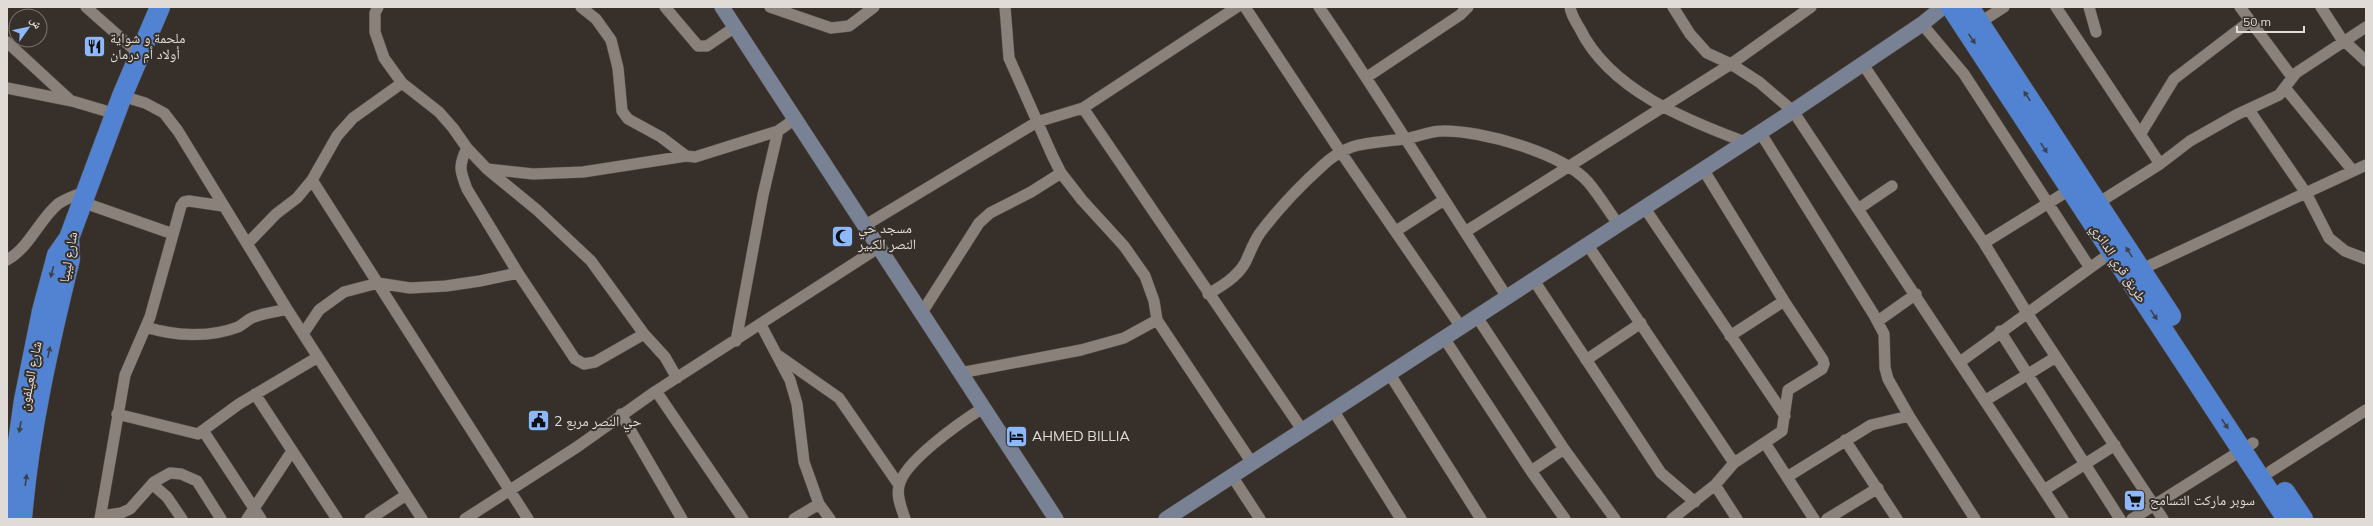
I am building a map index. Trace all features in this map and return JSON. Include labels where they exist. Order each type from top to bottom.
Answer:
[{"type":"highway","name":"شارع ليبيا","points":[[22,519],[25,482],[38,403],[70,260],[69,238],[139,54],[160,7]]},
{"type":"highway","name":"طريق قري الدائري","points":[[1951,7],[2112,252],[2247,446],[2271,471],[2303,519]]},
{"type":"highway","name":"طريق قري الدائري","points":[[1974,15],[2098,203],[2140,270],[2247,446],[2282,517]]},
{"type":"highway","name":"شارع العيلفون","points":[[7,519],[24,400],[42,311],[57,255],[69,238]]},
{"type":"main road","points":[[722,7],[1056,519]]},
{"type":"main road","points":[[1173,517],[1232,476],[1793,111],[1862,63],[1922,24],[1943,7]]},
{"type":"street","points":[[86,7],[139,54]]},
{"type":"street","points":[[378,7],[375,13],[375,32],[384,58],[402,83],[438,112],[453,128],[467,148],[487,169],[537,210],[591,261],[644,334],[665,357],[677,378]]},
{"type":"street","points":[[581,7],[596,19],[611,40],[618,68],[622,110],[628,119],[661,137],[686,156]]},
{"type":"street","points":[[665,7],[698,46],[707,46],[735,27]]},
{"type":"street","points":[[770,7],[831,28],[849,26],[874,7]]},
{"type":"street","points":[[1004,7],[1009,58],[1061,172],[1082,200],[1124,246],[1145,276],[1154,301],[1157,320],[1252,463]]},
{"type":"street","points":[[864,226],[1037,122],[1083,108],[1237,7]]},
{"type":"street","points":[[1245,7],[1340,151],[1461,327]]},
{"type":"street","points":[[1319,7],[1368,77],[1404,139],[1507,297]]},
{"type":"street","points":[[1368,77],[1460,15],[1468,7]]},
{"type":"street","points":[[1570,7],[1586,42],[1607,66],[1662,107],[1745,142]]},
{"type":"street","points":[[1673,7],[1690,34],[1707,53],[1731,64],[1760,82],[1793,111],[1916,294],[2063,519]]},
{"type":"street","points":[[1464,232],[1731,64],[1811,7]]},
{"type":"street","points":[[1974,15],[2004,7]]},
{"type":"street","points":[[2056,7],[2160,164]]},
{"type":"street","points":[[2089,7],[2096,32]]},
{"type":"street","points":[[2240,7],[2292,77]]},
{"type":"street","points":[[2321,7],[2344,40],[2366,61]]},
{"type":"street","points":[[2141,134],[2174,79],[2250,21]]},
{"type":"street","points":[[1922,24],[1964,74],[2090,268]]},
{"type":"street","points":[[2098,203],[2160,164],[2190,141],[2236,115],[2279,95],[2286,89],[2292,77],[2344,40],[2366,27]]},
{"type":"street","points":[[7,42],[72,102]]},
{"type":"street","points":[[1862,63],[1984,243],[2027,313],[2163,519]]},
{"type":"street","points":[[247,244],[276,214],[297,198],[312,180],[337,136],[353,118],[402,83]]},
{"type":"street","points":[[7,88],[72,102],[119,105],[145,103],[164,113],[178,131],[287,309],[422,519]]},
{"type":"street","points":[[2286,89],[2353,171]]},
{"type":"street","points":[[1083,108],[1208,294],[1303,431]]},
{"type":"street","points":[[2249,110],[2306,193],[2329,238],[2345,251],[2366,260]]},
{"type":"street","points":[[487,169],[533,174],[583,172],[686,156],[695,157],[778,131],[795,119]]},
{"type":"street","points":[[736,341],[763,195],[778,131]]},
{"type":"street","points":[[1208,294],[1225,284],[1244,264],[1254,241],[1273,215],[1320,167],[1340,151],[1367,142],[1404,139],[1442,131],[1480,134],[1529,148],[1568,167],[1587,182],[1618,224]]},
{"type":"street","points":[[1760,132],[1878,321],[1885,341],[1886,373],[1909,416],[1975,519]]},
{"type":"street","points":[[467,148],[460,162],[464,182],[518,273],[575,359],[584,364],[596,362],[644,334]]},
{"type":"street","points":[[2140,270],[2366,165]]},
{"type":"street","points":[[1677,518],[1715,485],[1734,463],[1782,431],[1788,390],[1822,368],[1824,362],[1784,301],[1703,169]]},
{"type":"street","points":[[921,314],[979,223],[990,213],[1031,192],[1061,172]]},
{"type":"street","points":[[312,180],[528,519]]},
{"type":"street","points":[[1858,209],[1892,186]]},
{"type":"street","points":[[1984,243],[2071,189]]},
{"type":"street","points":[[7,260],[19,250],[58,205],[69,198],[84,197],[173,234]]},
{"type":"street","points":[[1396,231],[1444,200]]},
{"type":"street","points":[[221,519],[197,481],[192,477],[170,473],[161,476],[152,484],[130,509],[121,513],[100,518],[125,375],[146,327],[181,206],[184,202],[223,206]]},
{"type":"street","points":[[1644,207],[1785,416]]},
{"type":"street","points":[[1587,244],[1734,463]]},
{"type":"street","points":[[465,519],[510,492],[656,391],[761,325],[878,248]]},
{"type":"street","points":[[1960,362],[2000,331],[2112,252]]},
{"type":"street","points":[[303,334],[319,310],[344,292],[378,283],[410,288],[446,286],[518,273]]},
{"type":"street","points":[[1533,279],[1661,473],[1695,502]]},
{"type":"street","points":[[1878,321],[1916,294]]},
{"type":"street","points":[[1730,336],[1784,301]]},
{"type":"street","points":[[146,327],[167,334],[224,332],[253,318],[287,309]]},
{"type":"street","points":[[1477,317],[1564,449],[1614,519]]},
{"type":"street","points":[[960,373],[1081,350],[1124,338],[1157,320]]},
{"type":"street","points":[[1586,360],[1641,323]]},
{"type":"street","points":[[761,325],[779,356],[790,380],[797,404],[804,462],[819,504],[830,519]]},
{"type":"street","points":[[2000,331],[2120,519]]},
{"type":"street","points":[[1444,338],[1565,519]]},
{"type":"street","points":[[779,356],[839,398],[899,485]]},
{"type":"street","points":[[117,414],[191,434],[204,432],[255,394],[318,357]]},
{"type":"street","points":[[1986,400],[2029,375],[2056,357]]},
{"type":"street","points":[[1390,374],[1481,519]]},
{"type":"street","points":[[656,391],[743,519]]},
{"type":"street","points":[[255,394],[337,519]]},
{"type":"street","points":[[905,519],[898,496],[899,485],[905,473],[921,456],[954,427],[983,408]]},
{"type":"street","points":[[1334,410],[1401,519]]},
{"type":"street","points":[[2271,471],[2366,410]]},
{"type":"street","points":[[621,414],[682,519]]},
{"type":"street","points":[[1787,477],[1845,440],[1878,422],[1909,416]]},
{"type":"street","points":[[204,432],[261,519]]},
{"type":"street","points":[[1845,440],[1897,519]]},
{"type":"street","points":[[1765,443],[1814,519]]},
{"type":"street","points":[[2044,490],[2115,445]]},
{"type":"street","points":[[2132,519],[2247,446]]},
{"type":"street","points":[[1531,470],[1564,449]]},
{"type":"street","points":[[246,519],[292,451]]},
{"type":"street","points":[[1232,476],[1260,519]]},
{"type":"street","points":[[152,484],[167,497],[182,519]]},
{"type":"street","points":[[1715,485],[1737,519]]},
{"type":"street","points":[[1827,519],[1878,488]]},
{"type":"street","points":[[370,519],[406,495]]},
{"type":"street","points":[[794,519],[819,504]]},
{"type":"place","name":"ملحمة و شواية أولاد أم درمان","points":[[95,46]]},
{"type":"place","name":"مسجد حي النصر الكبير","points":[[843,236]]},
{"type":"place","name":"حي النصر مربع 2","points":[[538,421]]},
{"type":"place","name":"AHMED BILLIA","points":[[1016,436]]},
{"type":"place","name":"سوبر ماركت التسامح","points":[[2134,500]]}]
